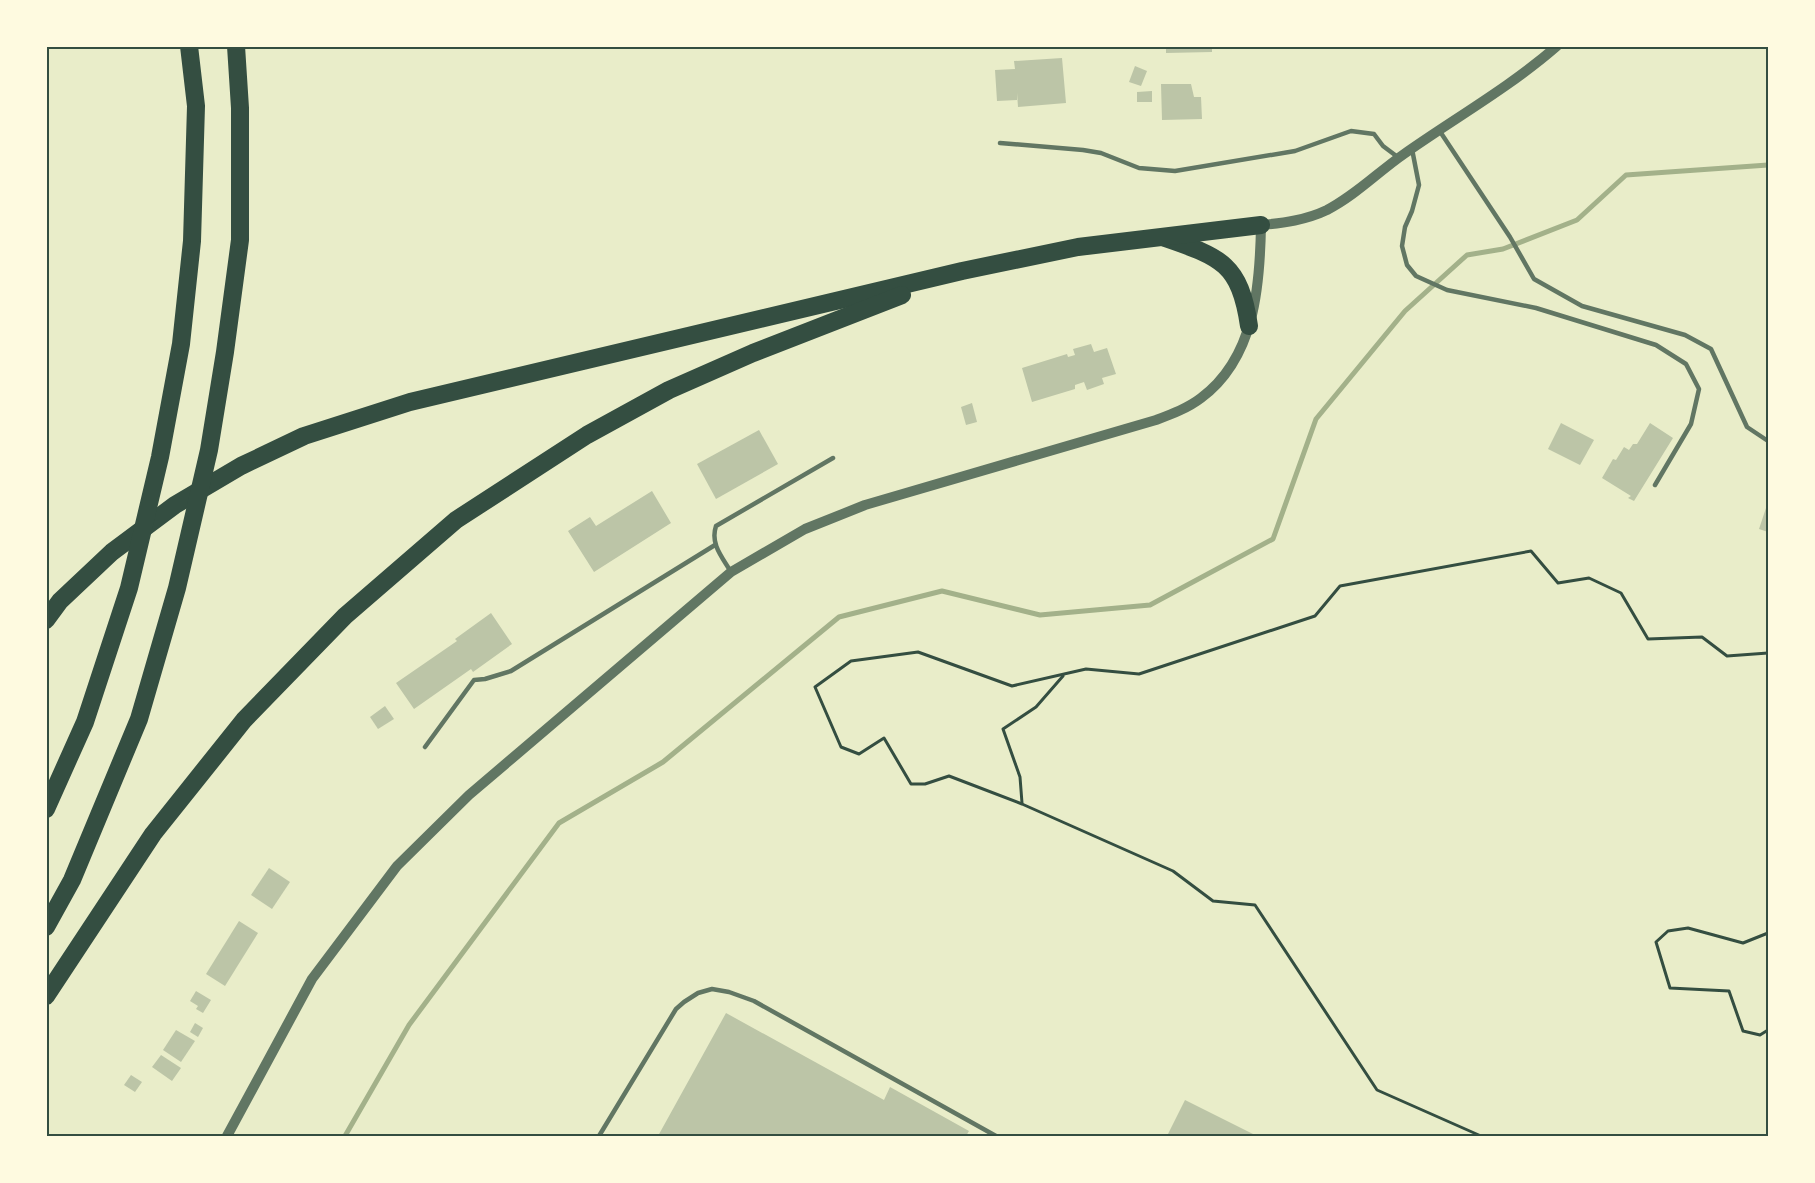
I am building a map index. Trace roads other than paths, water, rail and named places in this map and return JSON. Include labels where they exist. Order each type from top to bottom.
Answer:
[{"type":"highway","points":[[46,809],[85,722],[125,600],[160,458],[181,344],[192,241],[196,106],[189,46]]},
{"type":"highway","points":[[46,927],[72,880],[139,719],[177,588],[208,450],[225,352],[240,240],[240,108],[236,46]]},
{"type":"highway","points":[[46,620],[60,601],[112,552],[175,505],[242,465],[304,436],[410,402],[962,271],[1078,247],[1261,225]]},
{"type":"highway","points":[[1160,236],[1201,250],[1223,262],[1235,276],[1242,293],[1249,326]]},
{"type":"highway","points":[[46,996],[153,834],[244,720],[345,616],[456,520],[587,435],[669,390],[753,353],[962,271]]},
{"type":"street","points":[[227,1137],[312,979],[397,866],[469,795],[731,572],[805,530],[865,505],[1156,420],[1183,409],[1202,397],[1225,375],[1241,351],[1249,326],[1258,276],[1261,225],[1291,223],[1324,211],[1348,198],[1412,148],[1534,67],[1557,46]]},
{"type":"lane","points":[[1439,130],[1510,237],[1533,279],[1582,306],[1685,335],[1711,349],[1747,427],[1768,441]]},
{"type":"lane","points":[[1000,143],[1083,150],[1101,153],[1139,168],[1175,171],[1295,151],[1351,131],[1374,134],[1383,146],[1399,158]]},
{"type":"lane","points":[[1412,148],[1419,185],[1405,227],[1402,246],[1407,265],[1416,276],[1447,290],[1536,308],[1656,345],[1686,364],[1699,389],[1691,424],[1655,485]]},
{"type":"lane","points":[[731,572],[715,545],[713,535],[716,526],[833,458]]},
{"type":"lane","points":[[425,747],[474,680],[511,671],[715,545]]},
{"type":"lane","points":[[599,1137],[676,1009],[698,993],[712,989],[729,992],[754,1002],[996,1137]]},
{"type":"waterway","points":[[345,1136],[409,1025],[559,823],[663,762],[839,617],[942,591],[1040,615],[1150,605],[1273,539],[1316,419],[1405,311],[1467,255],[1503,249],[1577,220],[1626,175],[1768,165]]}]
